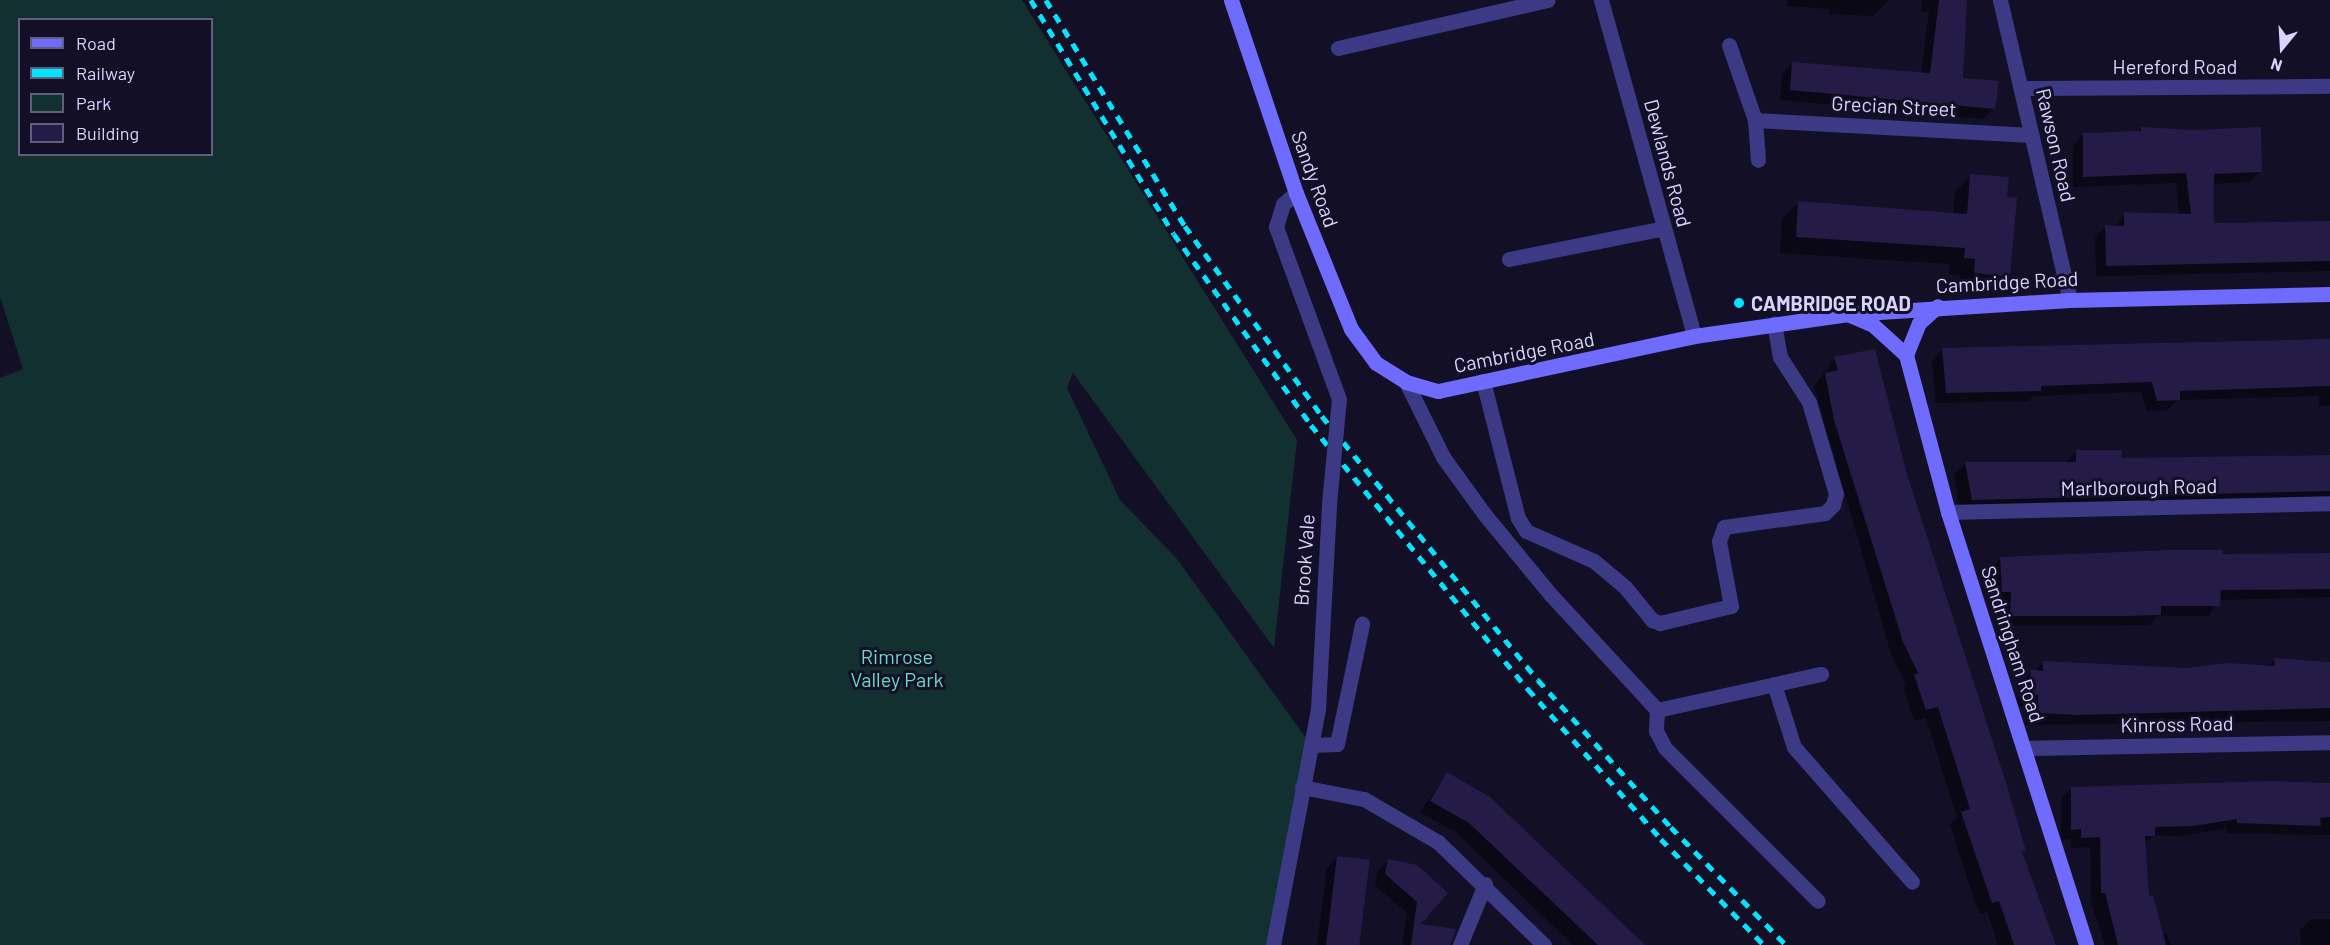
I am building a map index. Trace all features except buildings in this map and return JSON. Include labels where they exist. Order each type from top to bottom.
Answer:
[{"type":"main road","name":"Sandy Road","points":[[1231,0],[1296,193],[1351,329],[1376,363]]},
{"type":"main road","name":"Cambridge Road","points":[[1376,363],[1406,382],[1438,391],[1694,336],[1848,314],[1938,306],[2070,300],[2330,294]]},
{"type":"main road","points":[[1848,314],[1873,325],[1906,355],[1919,323],[1938,306]]},
{"type":"main road","name":"Sandringham Road","points":[[1906,355],[1948,512],[2086,945]]},
{"type":"street","points":[[1338,48],[1548,0]]},
{"type":"street","name":"Dewlands Road","points":[[1601,0],[1694,336]]},
{"type":"street","name":"Rawson Road","points":[[2000,0],[2070,300]]},
{"type":"street","points":[[1729,45],[1755,120],[1758,160]]},
{"type":"street","name":"Hereford Road","points":[[2021,88],[2330,86]]},
{"type":"street","name":"Grecian Street","points":[[1755,120],[2031,135]]},
{"type":"street","name":"Brook Vale","points":[[1273,945],[1318,710],[1329,504],[1339,399],[1275,227],[1282,204],[1296,193]]},
{"type":"street","points":[[1509,259],[1665,228]]},
{"type":"street","points":[[1483,381],[1518,518],[1526,531],[1594,561],[1625,587],[1652,620],[1660,623],[1731,606],[1719,541],[1724,527],[1825,513],[1833,505],[1836,494],[1809,402],[1780,357],[1774,324]]},
{"type":"street","points":[[1406,382],[1443,457],[1485,515],[1551,595],[1657,710],[1656,731],[1665,748],[1818,901]]},
{"type":"street","name":"Marlborough Road","points":[[1948,512],[2330,503]]},
{"type":"street","points":[[1311,745],[1337,744],[1362,624]]},
{"type":"street","points":[[1657,710],[1821,674]]},
{"type":"street","points":[[1774,684],[1794,747],[1912,882]]},
{"type":"street","name":"Kinross Road","points":[[2025,748],[2330,742]]},
{"type":"street","points":[[1302,787],[1364,799],[1438,842],[1485,885],[1544,945]]},
{"type":"street","points":[[1460,945],[1485,885]]},
{"type":"green space","name":"Rimrose Valley Park","points":[[0,0],[1022,0],[1297,440],[1274,648],[1073,373],[1067,388],[1120,500],[1177,559],[1311,745],[1273,945],[0,945],[0,378],[23,369],[0,297]]},
{"type":"railway","points":[[1031,0],[1174,234],[1311,425],[1528,689],[1661,839],[1764,945]]},
{"type":"railway","points":[[1046,0],[1185,226],[1322,416],[1538,680],[1671,827],[1786,945]]},
{"type":"place","name":"CAMBRIDGE ROAD","points":[[1739,303]]}]
